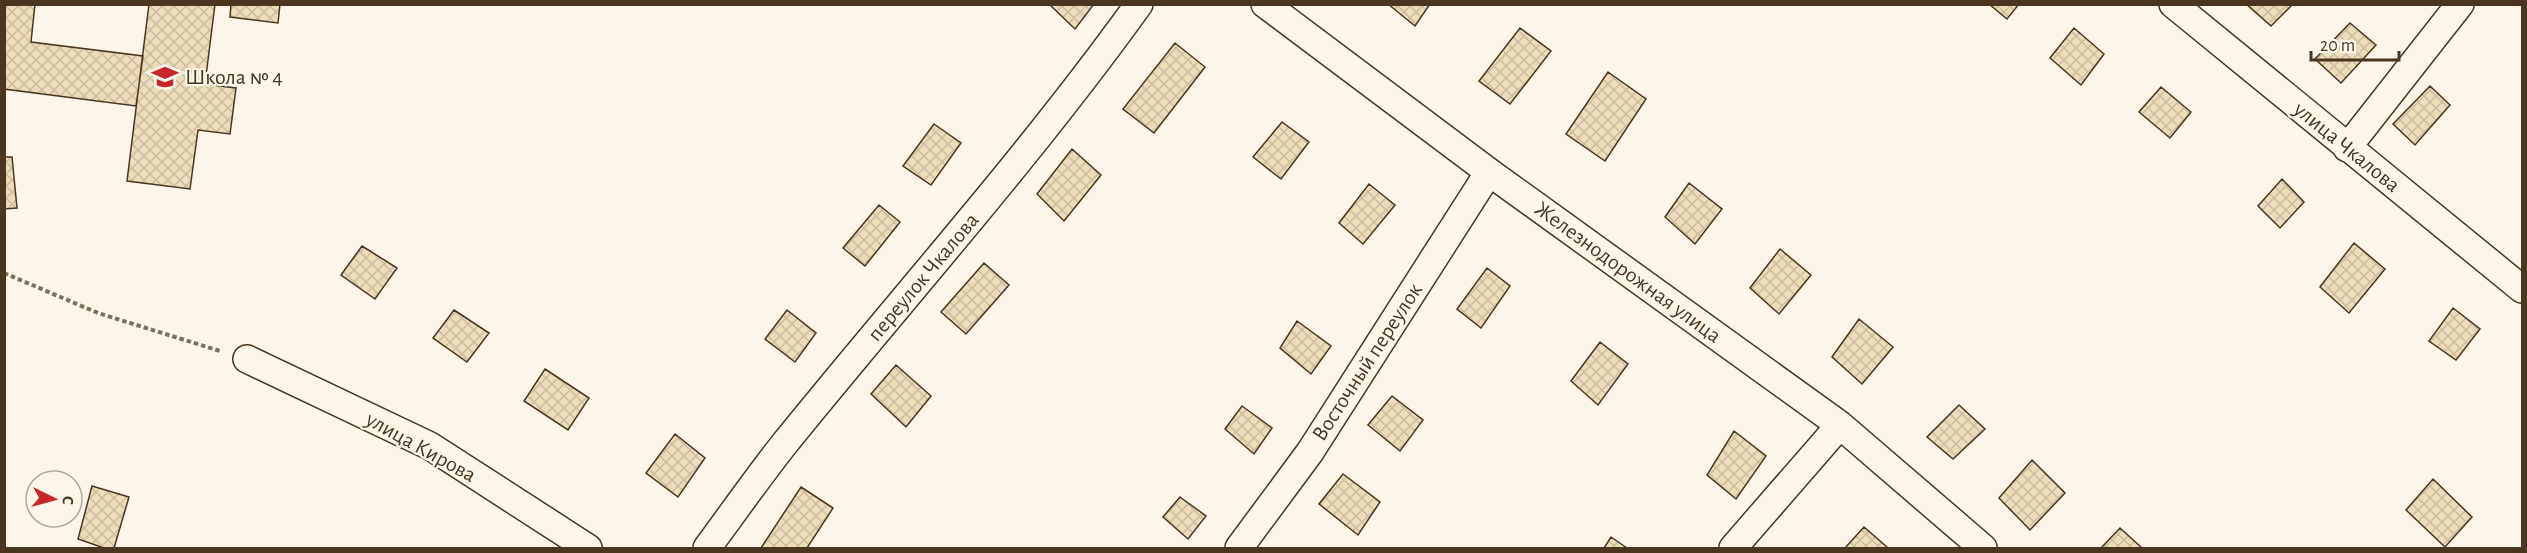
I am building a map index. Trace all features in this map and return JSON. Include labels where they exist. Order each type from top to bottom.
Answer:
[{"type":"street","name":"переулок Чкалова","points":[[707,549],[784,444],[1020,159],[1102,56],[1139,4]]},
{"type":"street","name":"Железнодорожная улица","points":[[1265,4],[1488,172],[1840,425],[1983,549]]},
{"type":"street","name":"улица Чкалова","points":[[2173,4],[2523,289]]},
{"type":"street","points":[[2347,148],[2460,4]]},
{"type":"street","name":"Восточный переулок","points":[[1239,549],[1310,452],[1488,172]]},
{"type":"street","name":"улица Кирова","points":[[247,359],[430,446],[588,549]]},
{"type":"street","points":[[1733,549],[1840,425]]},
{"type":"path","points":[[4,273],[98,313],[247,359]]},
{"type":"building","points":[[4,4],[35,4],[31,42],[143,56],[136,106],[4,89]]},
{"type":"building","points":[[149,4],[215,4],[205,84],[236,88],[230,134],[198,130],[190,189],[127,181]]},
{"type":"building","points":[[231,4],[280,4],[278,23],[230,17]]},
{"type":"building","points":[[1049,4],[1094,4],[1075,29]]},
{"type":"building","points":[[1388,4],[1430,4],[1415,26]]},
{"type":"building","points":[[1989,4],[2019,4],[2007,19]]},
{"type":"building","points":[[2246,4],[2293,4],[2271,26]]},
{"type":"building","points":[[2350,23],[2376,45],[2341,83],[2315,59]]},
{"type":"building","points":[[1520,28],[1551,51],[1510,104],[1479,81]]},
{"type":"building","points":[[2074,28],[2104,54],[2081,85],[2050,58]]},
{"type":"building","points":[[1175,43],[1205,67],[1154,133],[1123,109]]},
{"type":"building","points":[[1608,72],[1646,99],[1605,161],[1566,134]]},
{"type":"building","points":[[2430,86],[2450,105],[2415,145],[2393,124]]},
{"type":"building","points":[[2161,87],[2191,112],[2170,138],[2139,112]]},
{"type":"building","points":[[1282,122],[1309,142],[1281,179],[1253,157]]},
{"type":"building","points":[[934,124],[961,143],[931,185],[903,166]]},
{"type":"building","points":[[1072,149],[1101,175],[1064,221],[1037,194]]},
{"type":"building","points":[[4,157],[12,157],[17,208],[4,209]]},
{"type":"building","points":[[2282,179],[2304,202],[2280,228],[2258,206]]},
{"type":"building","points":[[1689,183],[1722,209],[1695,244],[1665,217]]},
{"type":"building","points":[[1369,184],[1395,205],[1363,244],[1339,223]]},
{"type":"building","points":[[879,205],[900,222],[865,266],[843,248]]},
{"type":"building","points":[[2354,243],[2385,269],[2349,313],[2320,287]]},
{"type":"building","points":[[362,246],[397,268],[375,299],[341,275]]},
{"type":"building","points":[[1780,249],[1811,275],[1779,314],[1750,288]]},
{"type":"building","points":[[984,263],[1009,285],[966,334],[941,312]]},
{"type":"building","points":[[1487,268],[1510,286],[1481,328],[1457,309]]},
{"type":"building","points":[[2453,308],[2480,329],[2456,360],[2429,341]]},
{"type":"building","points":[[454,310],[489,333],[467,362],[433,338]]},
{"type":"building","points":[[787,310],[816,333],[795,362],[765,339]]},
{"type":"building","points":[[1859,319],[1893,347],[1862,384],[1832,357]]},
{"type":"building","points":[[1297,321],[1331,346],[1311,374],[1280,348]]},
{"type":"building","points":[[1600,342],[1628,364],[1598,405],[1571,381]]},
{"type":"building","points":[[896,365],[931,396],[906,427],[871,394]]},
{"type":"building","points":[[545,369],[589,398],[568,430],[524,401]]},
{"type":"building","points":[[1392,396],[1423,420],[1400,451],[1368,425]]},
{"type":"building","points":[[1959,405],[1985,429],[1953,459],[1927,437]]},
{"type":"building","points":[[1242,406],[1272,428],[1254,454],[1225,429]]},
{"type":"building","points":[[1734,431],[1766,456],[1736,499],[1707,475]]},
{"type":"building","points":[[675,434],[705,458],[678,497],[646,473]]},
{"type":"building","points":[[2032,460],[2065,493],[2030,530],[1999,498]]},
{"type":"building","points":[[1343,474],[1380,502],[1358,535],[1319,504]]},
{"type":"building","points":[[2433,479],[2472,517],[2445,547],[2406,510]]},
{"type":"building","points":[[92,486],[129,497],[114,548],[104,548],[78,539],[81,529],[84,529],[84,516]]},
{"type":"building","points":[[801,487],[833,508],[807,548],[761,548]]},
{"type":"building","points":[[1180,497],[1206,516],[1188,539],[1163,517]]},
{"type":"building","points":[[1864,527],[1888,548],[1845,548]]},
{"type":"building","points":[[2120,528],[2142,548],[2101,548]]},
{"type":"building","points":[[1611,537],[1627,548],[1604,548]]},
{"type":"place","name":"Школа № 4","points":[[165,77]]}]
